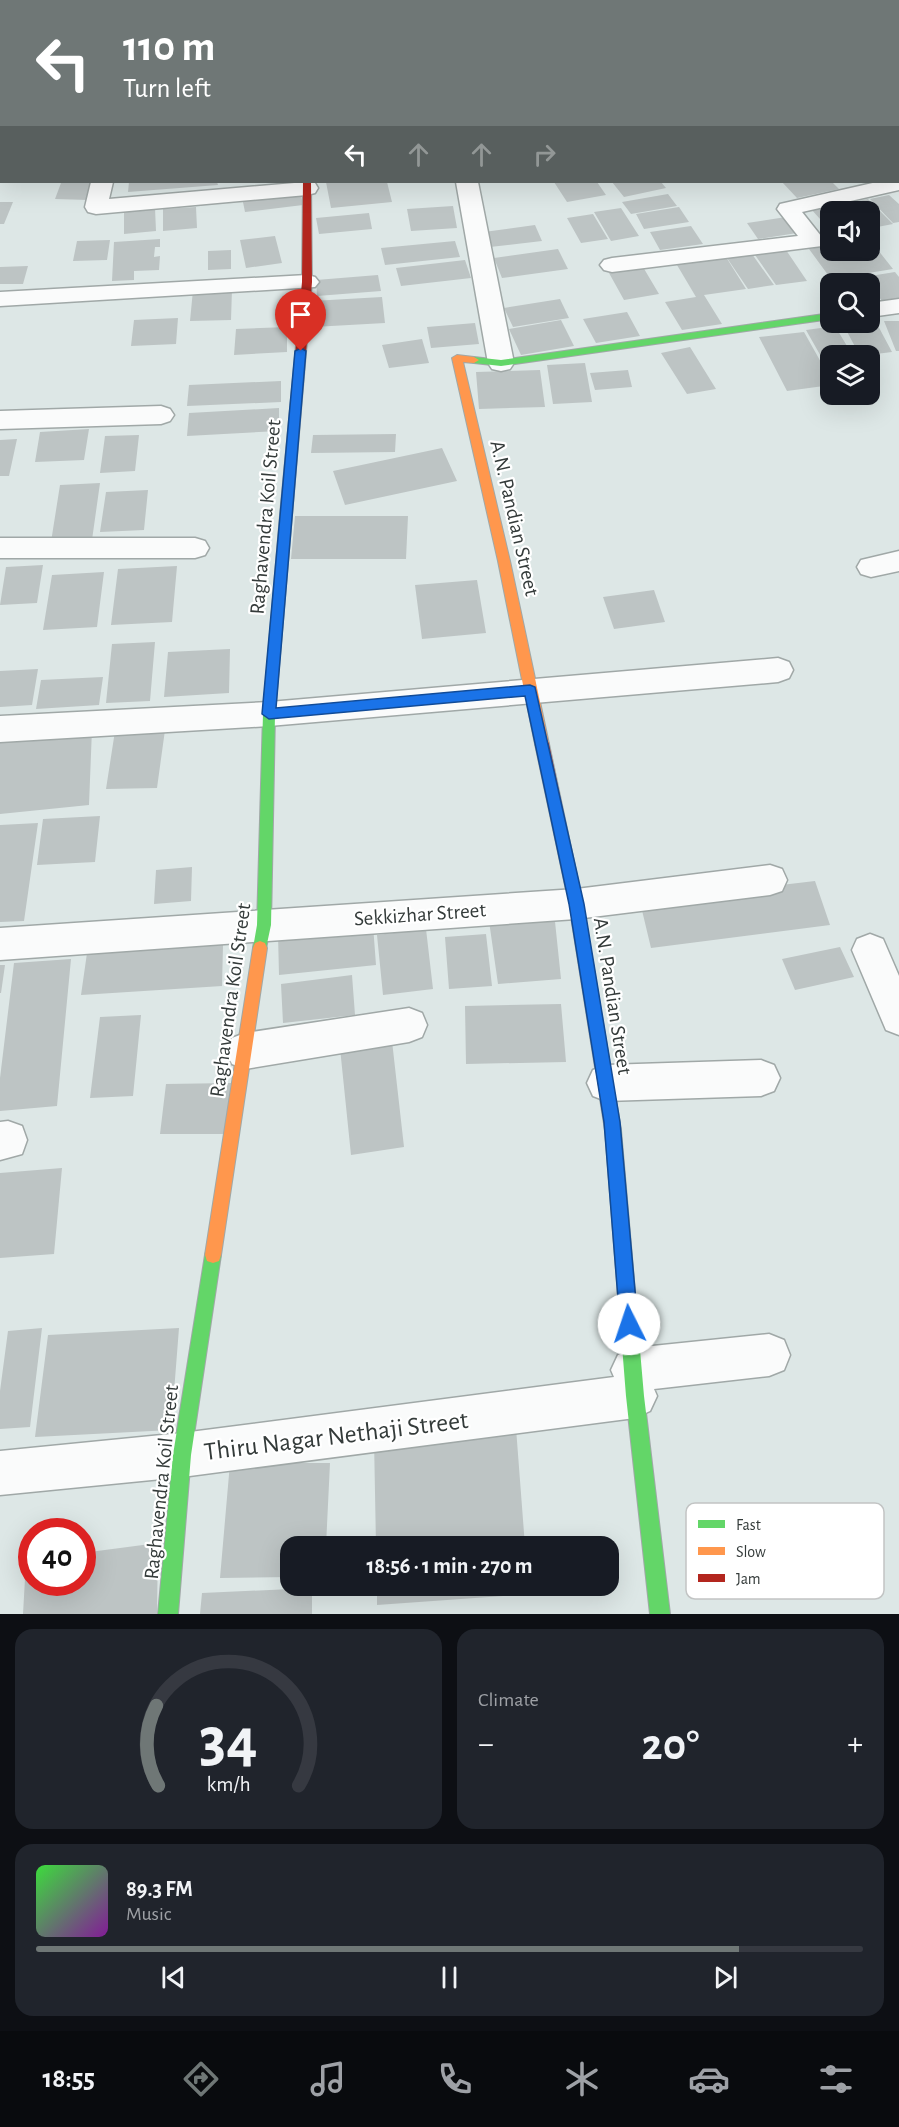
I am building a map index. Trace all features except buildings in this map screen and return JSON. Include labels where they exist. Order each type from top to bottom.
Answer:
[{"type":"street","points":[[102,183],[96,207],[307,185]]},
{"type":"street","points":[[466,183],[488,285],[501,363],[820,318]]},
{"type":"street","points":[[612,265],[814,241],[788,209],[899,183]]},
{"type":"street","name":"Raghavendra Koil Street","points":[[168,1614],[182,1455],[264,925],[269,714],[307,282],[307,185]]},
{"type":"street","points":[[0,299],[307,282]]},
{"type":"street","points":[[880,309],[899,306]]},
{"type":"street","name":"A.N. Pandian Street","points":[[501,363],[457,358],[576,904],[606,1083],[615,1141],[634,1383],[660,1614]]},
{"type":"street","points":[[0,420],[161,415]]},
{"type":"street","points":[[0,548],[195,548]]},
{"type":"street","points":[[871,567],[899,561]]},
{"type":"street","points":[[0,729],[269,714],[778,670]]},
{"type":"street","name":"Sekkizhar Street","points":[[0,944],[576,904],[771,880]]},
{"type":"street","points":[[870,950],[899,1018]]},
{"type":"street","points":[[245,1051],[409,1025]]},
{"type":"street","points":[[606,1083],[761,1078]]},
{"type":"street","name":"Thiru Nagar Nethaji Street","points":[[0,1473],[182,1455],[634,1383],[769,1355]]},
{"type":"traffic: fast","points":[[474,360],[501,363],[820,318]]},
{"type":"traffic: fast","points":[[260,948],[264,925],[269,714],[287,504]]},
{"type":"traffic: fast","points":[[613,1130],[635,1396],[660,1614]]},
{"type":"traffic: fast","points":[[168,1614],[182,1455],[213,1255]]},
{"type":"traffic: slow","points":[[474,360],[457,358],[504,561],[542,744]]},
{"type":"traffic: slow","points":[[213,1255],[260,948]]},
{"type":"traffic: jam","points":[[287,504],[307,282],[307,183]]},
{"type":"traffic: jam","points":[[542,744],[576,904],[613,1130]]},
{"type":"route","points":[[301,351],[269,714],[530,690],[576,904],[615,1141],[629,1324]]}]
